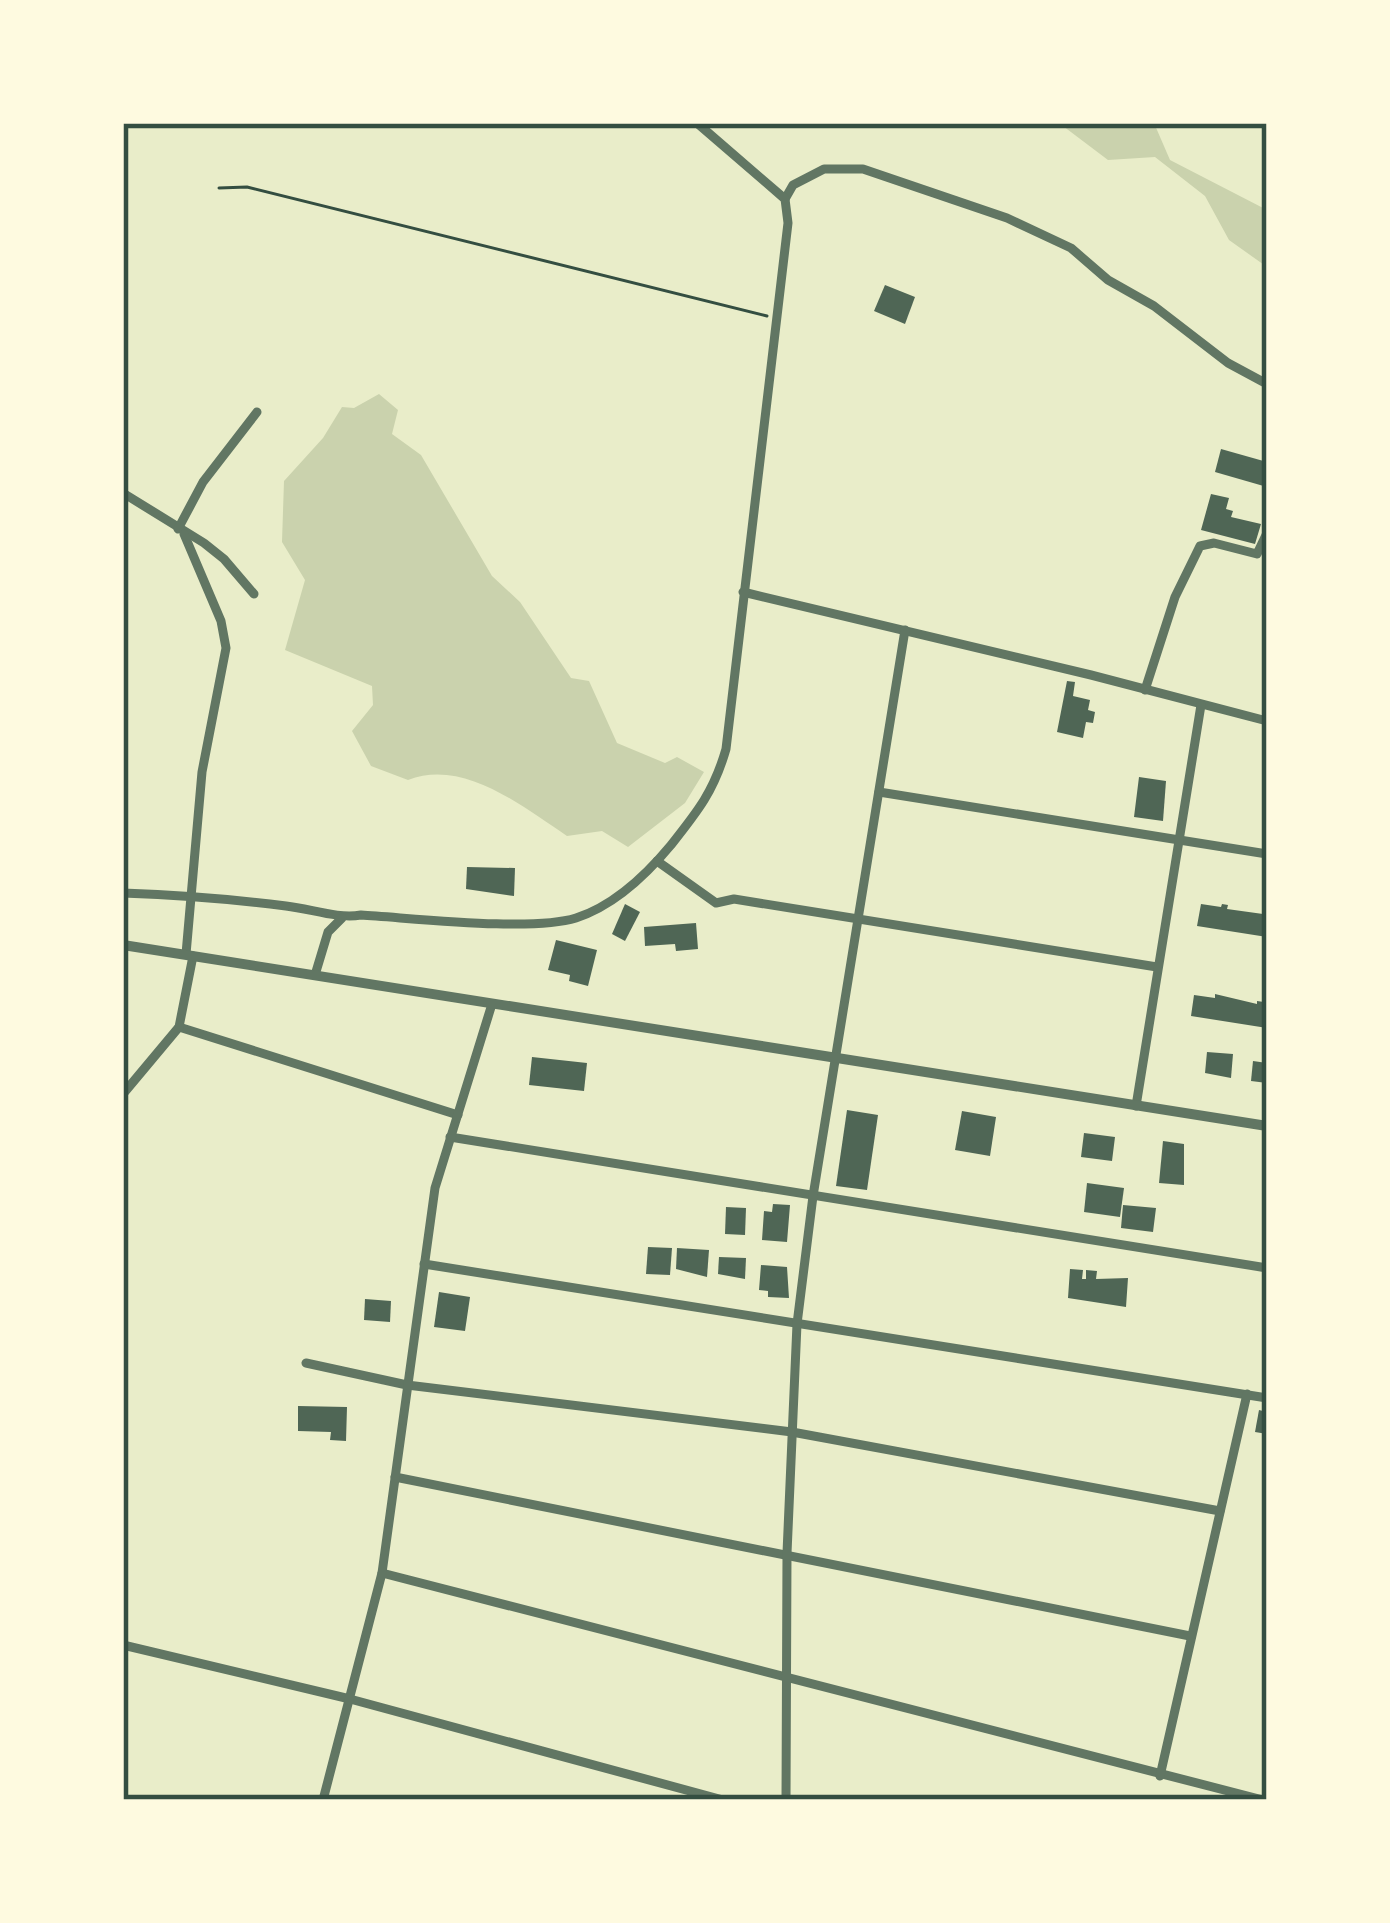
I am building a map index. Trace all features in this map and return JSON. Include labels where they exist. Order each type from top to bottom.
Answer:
[{"type":"street","points":[[697,123],[785,199]]},
{"type":"street","points":[[123,892],[324,910],[342,918],[559,922],[600,908],[657,861],[716,784],[725,749],[780,320],[788,224],[785,199],[793,185],[824,169],[863,170],[1007,218],[1071,248],[1108,280],[1154,306],[1228,363],[1267,383]]},
{"type":"street","points":[[123,1094],[179,1027],[190,955],[189,895],[202,772],[225,670],[221,621],[181,531],[203,482],[256,412]]},
{"type":"street","points":[[123,493],[224,560],[254,594]]},
{"type":"street","points":[[1145,690],[1174,597],[1200,546],[1214,543],[1257,554],[1267,533]]},
{"type":"street","points":[[743,592],[1267,722]]},
{"type":"street","points":[[785,1800],[787,1553],[796,1324],[905,630]]},
{"type":"street","points":[[1136,1106],[1201,704]]},
{"type":"street","points":[[879,792],[1267,854]]},
{"type":"street","points":[[657,861],[716,903],[734,899],[1157,967]]},
{"type":"street","points":[[315,975],[328,932],[342,918]]},
{"type":"street","points":[[123,945],[1267,1126]]},
{"type":"street","points":[[323,1800],[382,1574],[436,1188],[493,1004]]},
{"type":"street","points":[[179,1027],[458,1115]]},
{"type":"street","points":[[450,1137],[1267,1268]]},
{"type":"street","points":[[424,1264],[1267,1398]]},
{"type":"street","points":[[306,1363],[407,1385],[792,1432],[1220,1511]]},
{"type":"street","points":[[1160,1776],[1247,1394]]},
{"type":"street","points":[[395,1477],[1190,1636]]},
{"type":"street","points":[[382,1574],[1263,1800]]},
{"type":"street","points":[[123,1645],[350,1699],[723,1800]]},
{"type":"path","points":[[218,188],[247,187],[780,320]]},
{"type":"green space","points":[[1059,123],[1154,123],[1170,160],[1267,210],[1267,267],[1229,240],[1205,196],[1155,157],[1108,160]]},
{"type":"green space","points":[[379,394],[398,410],[392,434],[421,455],[492,576],[520,602],[571,678],[589,681],[617,743],[665,763],[677,757],[704,772],[685,803],[628,847],[602,831],[567,836],[511,799],[471,780],[429,775],[408,780],[371,766],[352,731],[373,705],[372,686],[285,650],[305,580],[282,542],[284,481],[323,438],[342,407],[354,408]]},
{"type":"building","points":[[885,285],[915,297],[905,324],[874,311]]},
{"type":"building","points":[[1221,449],[1267,462],[1267,487],[1215,472]]},
{"type":"building","points":[[1211,494],[1229,498],[1226,509],[1233,511],[1231,517],[1261,524],[1255,544],[1201,530]]},
{"type":"building","points":[[1067,681],[1075,682],[1073,696],[1090,700],[1088,710],[1095,712],[1093,723],[1086,722],[1083,738],[1057,732]]},
{"type":"building","points":[[1139,777],[1166,781],[1163,821],[1134,817]]},
{"type":"building","points":[[467,867],[515,868],[514,896],[466,889]]},
{"type":"building","points":[[625,904],[640,912],[625,941],[612,934]]},
{"type":"building","points":[[1201,904],[1263,914],[1267,906],[1267,937],[1197,926]]},
{"type":"building","points":[[696,923],[698,949],[676,951],[675,944],[645,946],[644,927]]},
{"type":"building","points":[[556,940],[597,950],[588,986],[548,970]]},
{"type":"building","points":[[1215,994],[1264,1002],[1267,1028],[1191,1016],[1194,995],[1215,998]]},
{"type":"building","points":[[1207,1052],[1233,1054],[1231,1078],[1205,1073]]},
{"type":"building","points":[[532,1057],[587,1063],[584,1091],[529,1085]]},
{"type":"building","points":[[1253,1061],[1267,1063],[1267,1083],[1251,1081]]},
{"type":"building","points":[[847,1110],[878,1115],[867,1190],[836,1186]]},
{"type":"building","points":[[962,1111],[996,1117],[990,1156],[955,1150]]},
{"type":"building","points":[[1084,1133],[1115,1137],[1112,1161],[1081,1157]]},
{"type":"building","points":[[1163,1141],[1184,1144],[1184,1185],[1159,1183]]},
{"type":"building","points":[[1087,1183],[1124,1188],[1120,1217],[1084,1212]]},
{"type":"building","points":[[773,1204],[790,1205],[787,1242],[762,1240],[764,1211],[772,1212]]},
{"type":"building","points":[[1123,1205],[1156,1208],[1153,1232],[1121,1228]]},
{"type":"building","points":[[726,1207],[746,1208],[745,1235],[725,1234]]},
{"type":"building","points":[[648,1247],[672,1248],[670,1275],[646,1274]]},
{"type":"building","points":[[677,1248],[709,1250],[707,1277],[676,1269]]},
{"type":"building","points":[[719,1257],[746,1258],[745,1279],[718,1274]]},
{"type":"building","points":[[761,1265],[787,1267],[789,1298],[768,1297],[768,1291],[759,1290]]},
{"type":"building","points":[[1070,1269],[1083,1270],[1082,1279],[1086,1279],[1086,1270],[1097,1271],[1096,1279],[1128,1278],[1126,1307],[1068,1298]]},
{"type":"building","points":[[439,1292],[470,1297],[465,1331],[434,1327]]},
{"type":"building","points":[[365,1299],[391,1301],[390,1322],[364,1320]]},
{"type":"building","points":[[298,1406],[347,1407],[346,1441],[330,1440],[331,1432],[298,1431]]},
{"type":"building","points":[[1259,1410],[1267,1412],[1267,1434],[1255,1432]]}]
